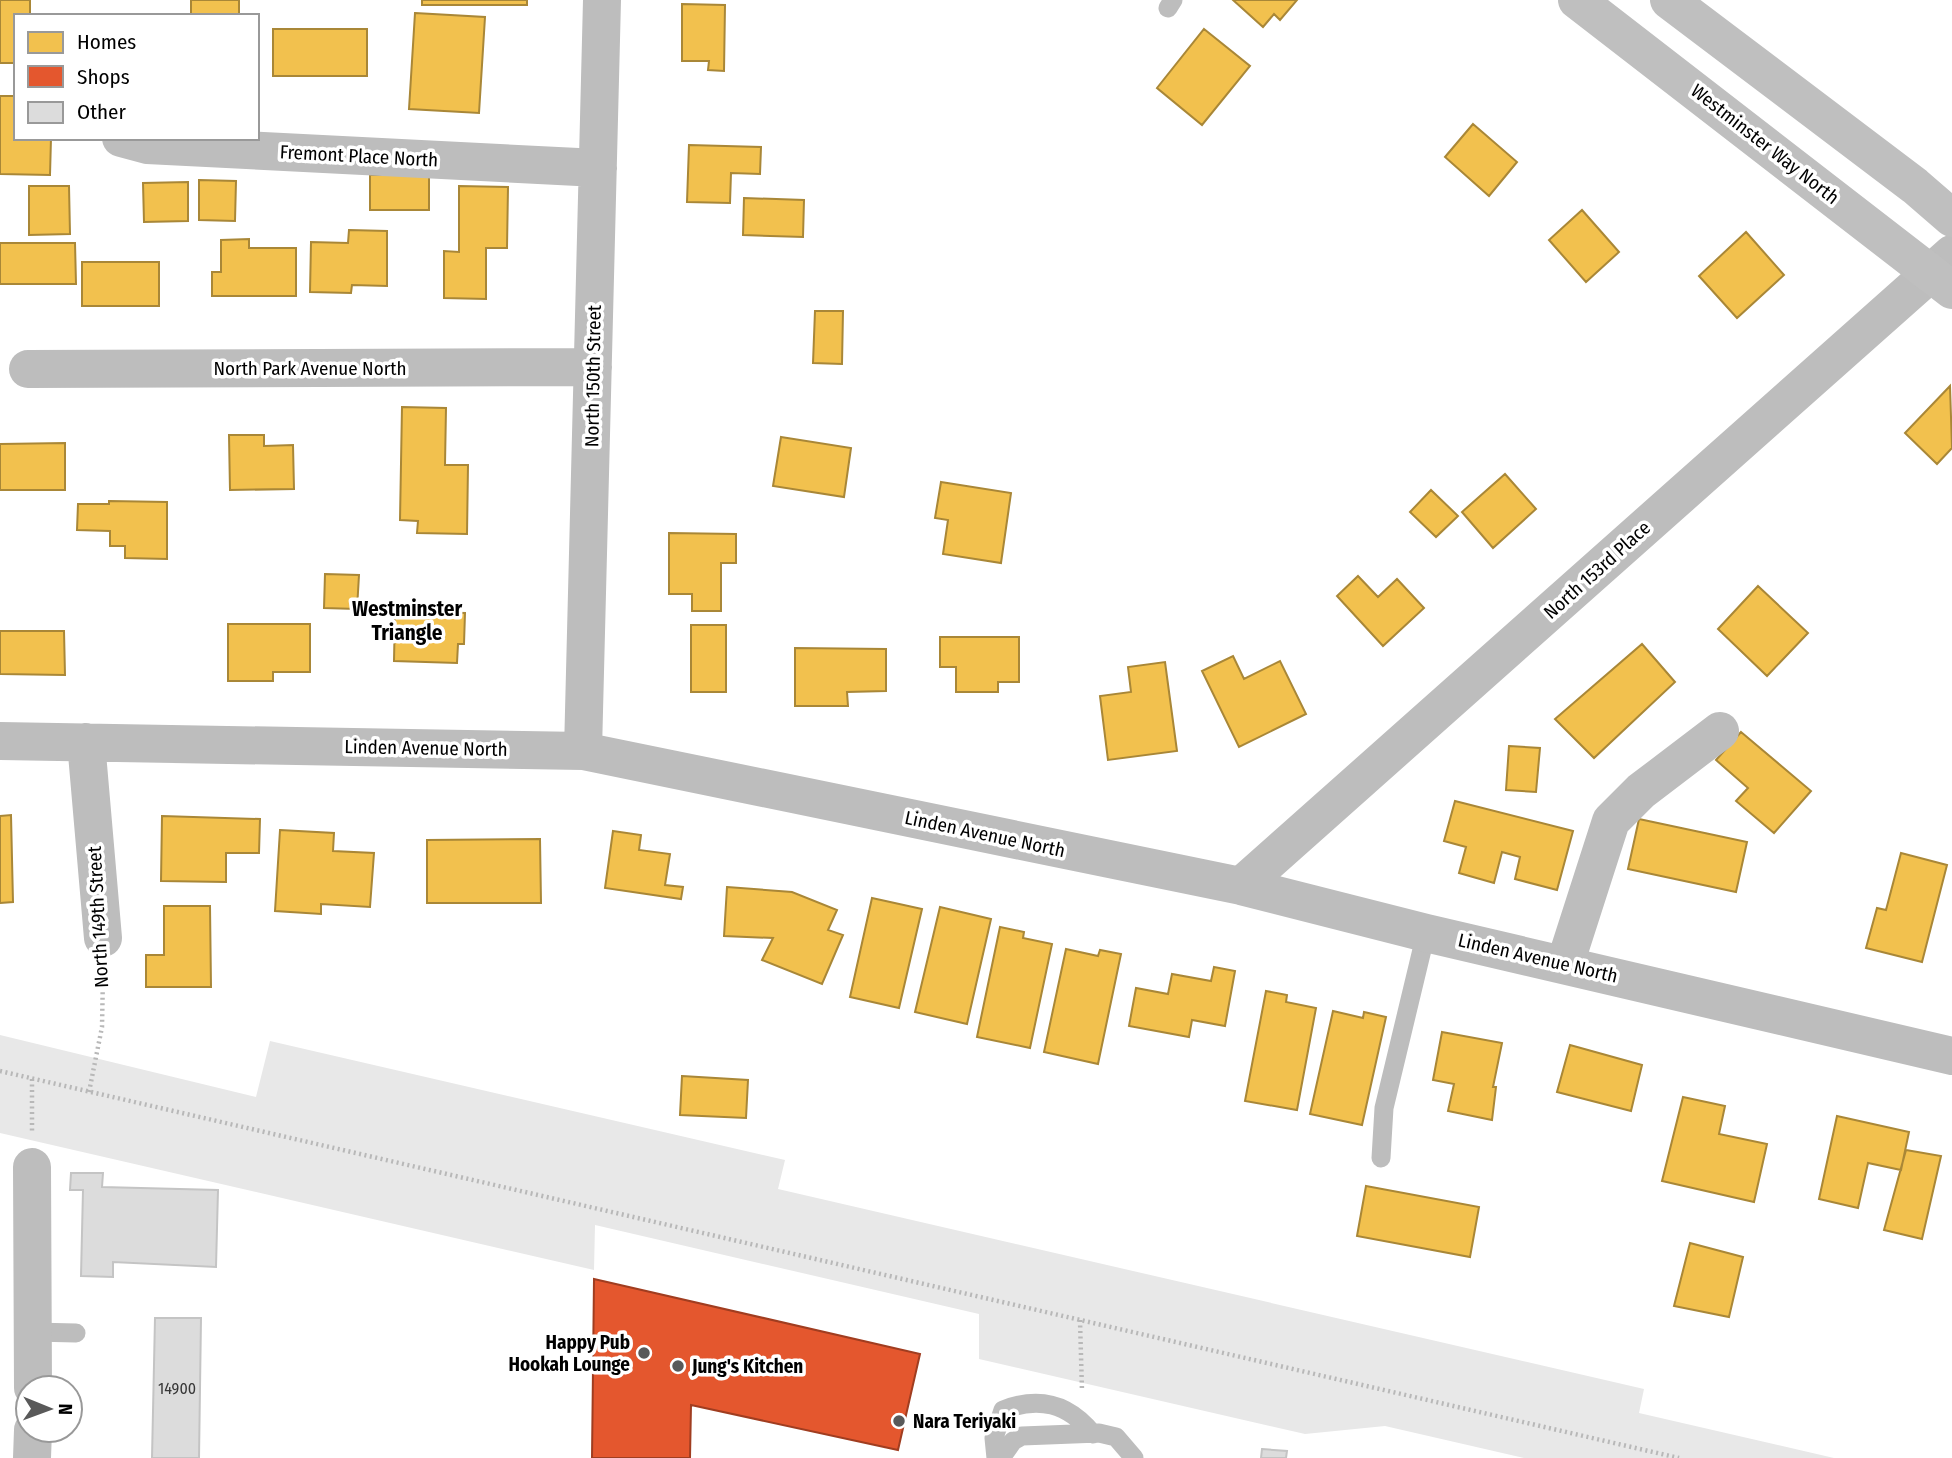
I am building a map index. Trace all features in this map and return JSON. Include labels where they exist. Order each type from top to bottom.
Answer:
[{"type":"main road","name":"Westminster Way North","points":[[1577,0],[1945,272]]},
{"type":"main road","points":[[1669,0],[1934,187],[1952,218]]},
{"type":"street","name":"North 150th Street","points":[[583,751],[603,0]]},
{"type":"street","name":"Fremont Place North","points":[[128,140],[146,145],[598,168]]},
{"type":"street","name":"North 153rd Place","points":[[1241,886],[1945,272]]},
{"type":"street","name":"North Park Avenue North","points":[[28,369],[593,367]]},
{"type":"street","points":[[1565,964],[1611,821],[1641,791],[1720,731]]},
{"type":"street","name":"Linden Avenue North","points":[[0,741],[583,751],[1241,886],[1426,933],[1952,1056]]},
{"type":"street","name":"North 149th Street","points":[[86,742],[103,938]]},
{"type":"street","points":[[30,1374],[22,1343],[33,1167]]},
{"type":"lane","points":[[1381,1158],[1384,1108],[1426,933]]},
{"type":"lane","points":[[22,1343],[76,1333]]},
{"type":"lane","points":[[998,1458],[994,1438],[1003,1410],[1025,1401],[1055,1405],[1082,1421],[1093,1434]]},
{"type":"lane","points":[[998,1458],[1013,1441],[1022,1436],[1093,1434],[1116,1437],[1134,1458]]},
{"type":"path","name":"North 149th Street","points":[[89,1092],[102,1027],[103,938]]},
{"type":"path","points":[[0,1071],[1679,1458]]},
{"type":"path","points":[[32,1079],[33,1167]]},
{"type":"path","points":[[1080,1320],[1082,1399]]},
{"type":"shaded area","points":[[0,1035],[256,1097],[270,1041],[785,1160],[778,1189],[1644,1389],[1639,1413],[1834,1458],[1524,1458],[1385,1426],[1305,1434],[979,1359],[979,1314],[595,1225],[594,1270],[0,1133]]},
{"type":"building: Homes","points":[[0,0],[30,0],[30,14],[14,14],[14,63],[0,63]]},
{"type":"building: Homes","points":[[191,0],[239,0],[239,14],[191,14]]},
{"type":"building: Homes","points":[[422,0],[527,0],[527,5],[422,5]]},
{"type":"building: Homes","points":[[1233,0],[1297,0],[1280,20],[1274,14],[1263,27]]},
{"type":"building: Homes","points":[[682,4],[725,5],[724,71],[708,70],[709,61],[682,61]]},
{"type":"building: Homes","points":[[415,13],[485,17],[479,113],[409,109]]},
{"type":"building: Homes","points":[[273,29],[367,29],[367,76],[273,76]]},
{"type":"building: Homes","points":[[1204,29],[1250,66],[1202,125],[1157,88]]},
{"type":"building: Homes","points":[[0,96],[14,96],[14,140],[51,140],[50,175],[0,174]]},
{"type":"building: Homes","points":[[1473,124],[1517,162],[1489,196],[1445,157]]},
{"type":"building: Homes","points":[[689,145],[761,147],[760,174],[731,173],[730,203],[687,202]]},
{"type":"building: Homes","points":[[370,175],[429,175],[429,210],[370,210]]},
{"type":"building: Homes","points":[[199,180],[236,181],[235,221],[199,220]]},
{"type":"building: Homes","points":[[188,182],[188,221],[144,222],[143,183]]},
{"type":"building: Homes","points":[[29,186],[69,186],[70,234],[29,235]]},
{"type":"building: Homes","points":[[459,186],[508,187],[507,248],[486,248],[486,299],[444,298],[444,251],[459,252]]},
{"type":"building: Homes","points":[[744,198],[804,200],[803,237],[743,235]]},
{"type":"building: Homes","points":[[1582,210],[1619,252],[1586,282],[1549,240]]},
{"type":"building: Homes","points":[[349,230],[387,231],[387,286],[352,285],[351,293],[310,292],[311,242],[348,243]]},
{"type":"building: Homes","points":[[1746,232],[1784,275],[1737,318],[1699,276]]},
{"type":"building: Homes","points":[[249,239],[249,248],[296,248],[296,296],[212,296],[212,272],[221,272],[221,240]]},
{"type":"building: Homes","points":[[0,243],[75,243],[76,284],[0,284]]},
{"type":"building: Homes","points":[[82,262],[159,262],[159,306],[82,306]]},
{"type":"building: Homes","points":[[815,311],[843,311],[842,364],[813,363]]},
{"type":"building: Homes","points":[[1950,386],[1952,448],[1937,464],[1905,433]]},
{"type":"building: Homes","points":[[402,407],[446,408],[445,465],[468,465],[467,534],[417,533],[418,521],[400,520]]},
{"type":"building: Homes","points":[[229,435],[264,435],[264,446],[293,445],[294,489],[230,490]]},
{"type":"building: Homes","points":[[781,437],[851,448],[844,497],[773,486]]},
{"type":"building: Homes","points":[[65,443],[65,490],[0,490],[0,444]]},
{"type":"building: Homes","points":[[1505,474],[1536,509],[1493,548],[1462,512]]},
{"type":"building: Homes","points":[[941,482],[1011,493],[1001,563],[943,554],[948,520],[935,518]]},
{"type":"building: Homes","points":[[1431,490],[1458,516],[1436,537],[1410,512]]},
{"type":"building: Homes","points":[[109,501],[167,502],[167,559],[125,558],[125,546],[110,546],[110,531],[77,530],[78,504],[109,504]]},
{"type":"building: Homes","points":[[669,533],[736,534],[736,563],[721,563],[721,611],[692,611],[692,594],[669,594]]},
{"type":"building: Homes","points":[[325,574],[359,575],[357,609],[324,608]]},
{"type":"building: Homes","points":[[1358,576],[1378,597],[1397,579],[1424,608],[1383,646],[1337,596]]},
{"type":"building: Homes","points":[[1758,586],[1808,633],[1767,676],[1718,629]]},
{"type":"building: Homes","points":[[395,611],[465,613],[464,644],[458,644],[457,663],[394,661]]},
{"type":"building: Homes","points":[[228,624],[310,624],[310,672],[273,672],[273,681],[228,681]]},
{"type":"building: Homes","points":[[691,625],[726,625],[726,692],[691,692]]},
{"type":"building: Homes","points":[[0,631],[64,631],[65,675],[0,674]]},
{"type":"building: Homes","points":[[940,637],[1019,637],[1019,682],[998,682],[998,692],[956,692],[956,667],[940,667]]},
{"type":"building: Homes","points":[[1642,644],[1675,682],[1594,758],[1555,719]]},
{"type":"building: Homes","points":[[795,648],[886,649],[886,691],[847,692],[848,706],[795,706]]},
{"type":"building: Homes","points":[[1233,656],[1244,679],[1280,661],[1306,714],[1239,747],[1202,671]]},
{"type":"building: Homes","points":[[1165,662],[1177,751],[1108,760],[1100,696],[1131,692],[1128,667]]},
{"type":"building: Homes","points":[[1741,732],[1811,791],[1774,833],[1736,801],[1748,788],[1716,760]]},
{"type":"building: Homes","points":[[1509,746],[1540,748],[1536,792],[1506,790]]},
{"type":"building: Homes","points":[[1455,801],[1573,831],[1557,890],[1515,879],[1520,857],[1502,852],[1494,883],[1459,873],[1466,847],[1444,841]]},
{"type":"building: Homes","points":[[11,815],[13,902],[0,903],[0,816]]},
{"type":"building: Homes","points":[[162,816],[260,819],[259,853],[226,853],[226,882],[161,881]]},
{"type":"building: Homes","points":[[1639,819],[1747,842],[1736,892],[1628,869]]},
{"type":"building: Homes","points":[[280,830],[334,833],[333,851],[374,853],[370,907],[321,904],[321,914],[275,911]]},
{"type":"building: Homes","points":[[613,831],[641,835],[639,850],[670,854],[665,885],[683,887],[681,899],[605,888]]},
{"type":"building: Homes","points":[[540,839],[541,903],[427,903],[427,840]]},
{"type":"building: Homes","points":[[1901,853],[1947,865],[1922,962],[1866,948],[1877,908],[1886,910]]},
{"type":"building: Homes","points":[[727,887],[792,892],[837,910],[828,930],[843,935],[822,984],[762,960],[773,938],[724,936]]},
{"type":"building: Homes","points":[[872,898],[922,909],[899,1008],[850,997]]},
{"type":"building: Homes","points":[[164,906],[210,906],[211,987],[146,987],[146,955],[164,955]]},
{"type":"building: Homes","points":[[940,907],[991,919],[967,1024],[915,1012]]},
{"type":"building: Homes","points":[[1000,927],[1024,932],[1023,938],[1052,944],[1030,1048],[977,1037]]},
{"type":"building: Homes","points":[[1066,949],[1098,956],[1100,950],[1121,954],[1098,1064],[1044,1052]]},
{"type":"building: Homes","points":[[1214,967],[1235,971],[1225,1026],[1192,1020],[1189,1037],[1129,1026],[1136,988],[1168,994],[1172,974],[1211,981]]},
{"type":"building: Homes","points":[[1266,991],[1287,995],[1286,1002],[1316,1008],[1297,1110],[1245,1101]]},
{"type":"building: Homes","points":[[1333,1011],[1363,1018],[1364,1012],[1386,1017],[1362,1125],[1310,1114]]},
{"type":"building: Homes","points":[[1442,1032],[1502,1043],[1493,1087],[1496,1087],[1492,1120],[1448,1111],[1454,1084],[1433,1080]]},
{"type":"building: Homes","points":[[1570,1045],[1642,1065],[1631,1111],[1557,1092]]},
{"type":"building: Homes","points":[[682,1076],[748,1080],[746,1118],[680,1115]]},
{"type":"building: Homes","points":[[1683,1097],[1725,1106],[1719,1134],[1767,1144],[1754,1202],[1662,1181]]},
{"type":"building: Homes","points":[[1837,1116],[1909,1132],[1901,1170],[1868,1163],[1858,1208],[1819,1199]]},
{"type":"building: Homes","points":[[1906,1150],[1941,1156],[1922,1239],[1884,1230]]},
{"type":"building: Homes","points":[[1366,1186],[1479,1207],[1470,1257],[1357,1236]]},
{"type":"building: Homes","points":[[1690,1243],[1743,1257],[1729,1317],[1674,1306]]},
{"type":"building: Shops","points":[[594,1279],[920,1354],[898,1450],[691,1405],[690,1458],[592,1458]]},
{"type":"building: Other","points":[[71,1173],[103,1173],[102,1187],[218,1190],[216,1267],[113,1262],[113,1277],[81,1276],[83,1190],[70,1190]]},
{"type":"building: Other","points":[[155,1318],[201,1318],[199,1458],[152,1458]]},
{"type":"building: Other","points":[[1262,1449],[1287,1451],[1286,1458],[1261,1458]]},
{"type":"place","name":"Happy Pub Hookah Lounge","points":[[644,1353]]},
{"type":"place","name":"Jung's Kitchen","points":[[678,1366]]},
{"type":"place","name":"Nara Teriyaki","points":[[899,1421]]},
{"type":"district","name":"Westminster Triangle","points":[[407,621]]}]
